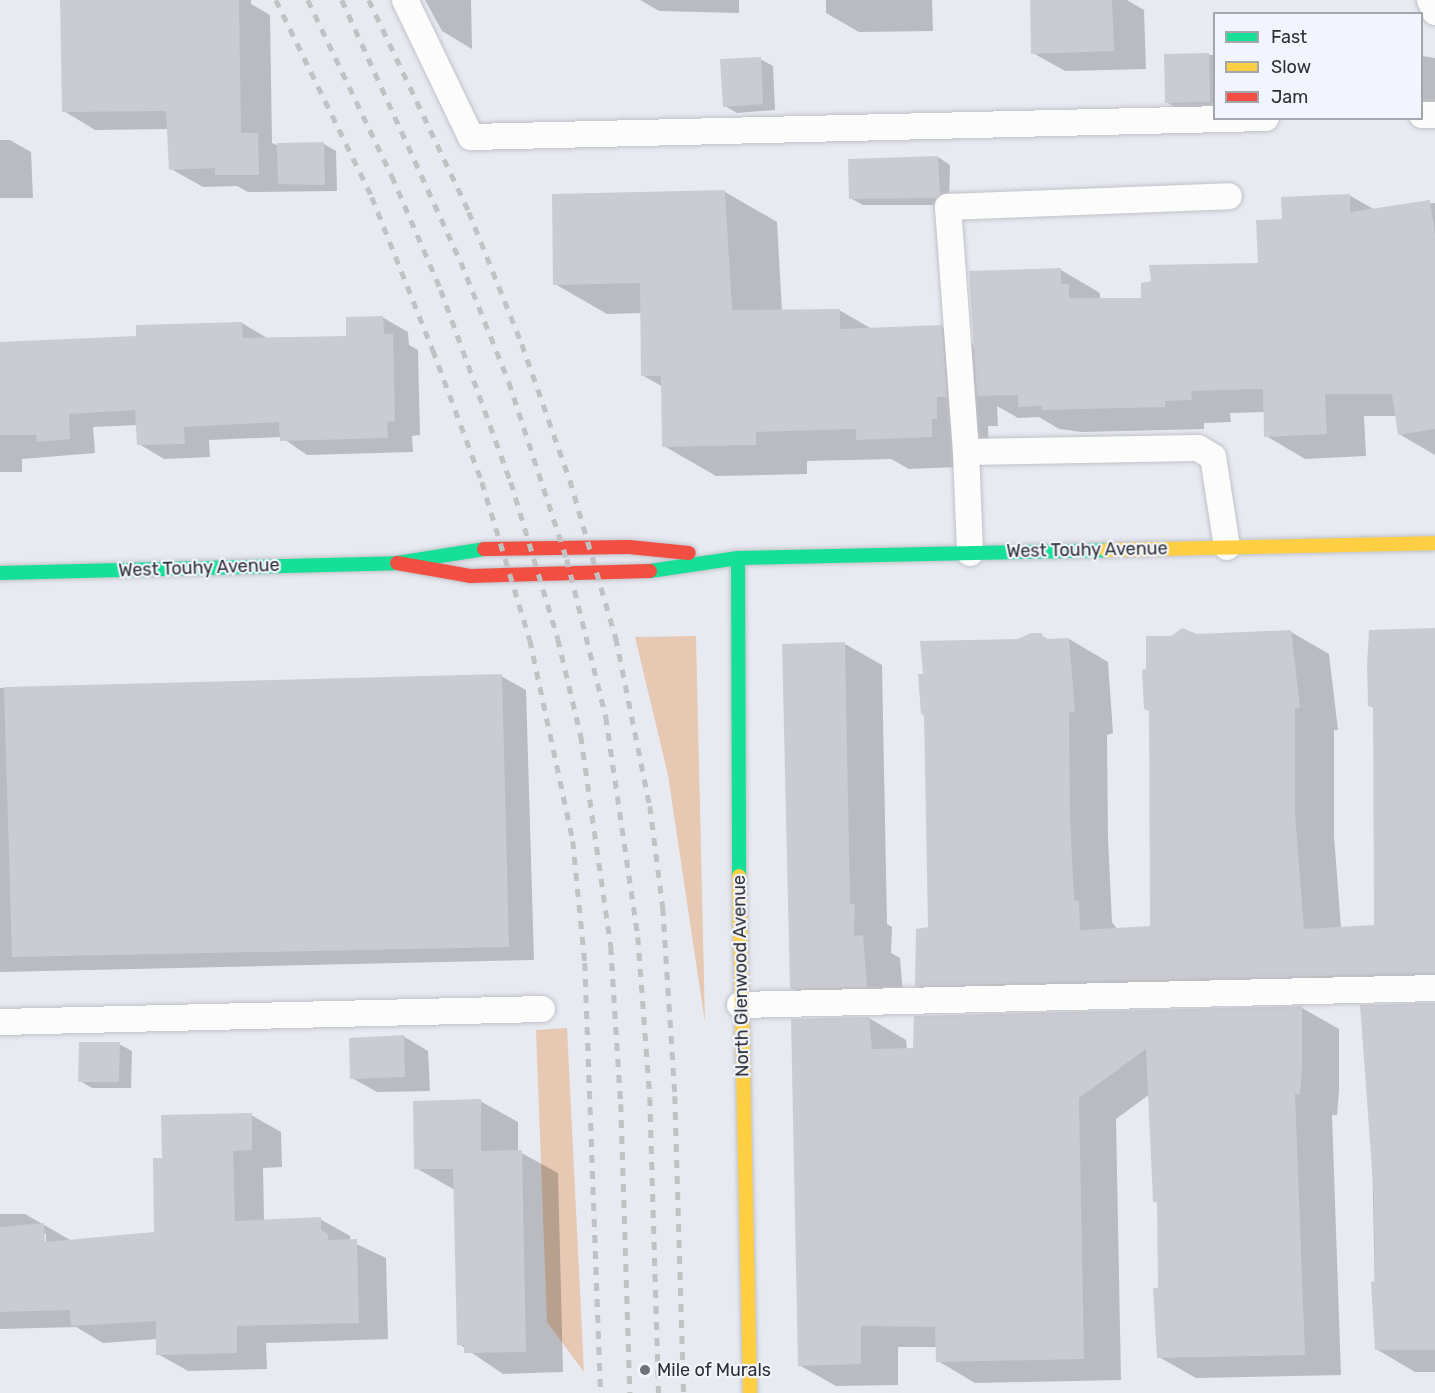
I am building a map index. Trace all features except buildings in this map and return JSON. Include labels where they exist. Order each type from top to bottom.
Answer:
[{"type":"street","name":"West Touhy Avenue","points":[[397,563],[470,576],[630,574],[738,558],[1435,543]]},
{"type":"street","name":"West Touhy Avenue","points":[[0,573],[397,563],[469,549],[629,546],[738,558]]},
{"type":"street","name":"North Glenwood Avenue","points":[[738,558],[740,1005],[750,1393]]},
{"type":"lane","points":[[405,0],[471,137],[1213,119]]},
{"type":"lane","points":[[1430,0],[1435,12]]},
{"type":"lane","points":[[970,553],[966,452],[948,207],[1229,196]]},
{"type":"lane","points":[[966,452],[1198,448],[1213,457],[1227,547]]},
{"type":"lane","points":[[740,1005],[1435,988]]},
{"type":"lane","points":[[0,1022],[542,1009]]},
{"type":"shaded area","points":[[696,636],[705,1023],[668,775],[635,637]]},
{"type":"shaded area","points":[[567,1028],[584,1372],[547,1322],[536,1030]]},
{"type":"railway","points":[[276,0],[372,197],[433,350],[482,482],[530,640],[573,841],[585,963],[601,1393]]},
{"type":"railway","points":[[308,0],[392,176],[441,290],[511,482],[558,639],[581,736],[611,947],[621,1104],[630,1393]]},
{"type":"railway","points":[[342,0],[461,262],[509,382],[567,559],[606,717],[638,937],[650,1098],[659,1393]]},
{"type":"railway","points":[[369,0],[469,212],[522,344],[570,480],[616,638],[650,806],[663,908],[675,1096],[684,1393]]},
{"type":"traffic: fast","points":[[0,573],[397,563],[484,549]]},
{"type":"traffic: fast","points":[[650,571],[738,558],[1106,550]]},
{"type":"traffic: fast","points":[[738,558],[739,876]]},
{"type":"traffic: slow","points":[[1106,550],[1435,543]]},
{"type":"traffic: slow","points":[[739,876],[750,1393]]},
{"type":"traffic: jam","points":[[484,549],[629,547],[689,553]]},
{"type":"traffic: jam","points":[[397,563],[470,576],[650,571]]},
{"type":"place","name":"Mile of Murals","points":[[645,1370]]}]
